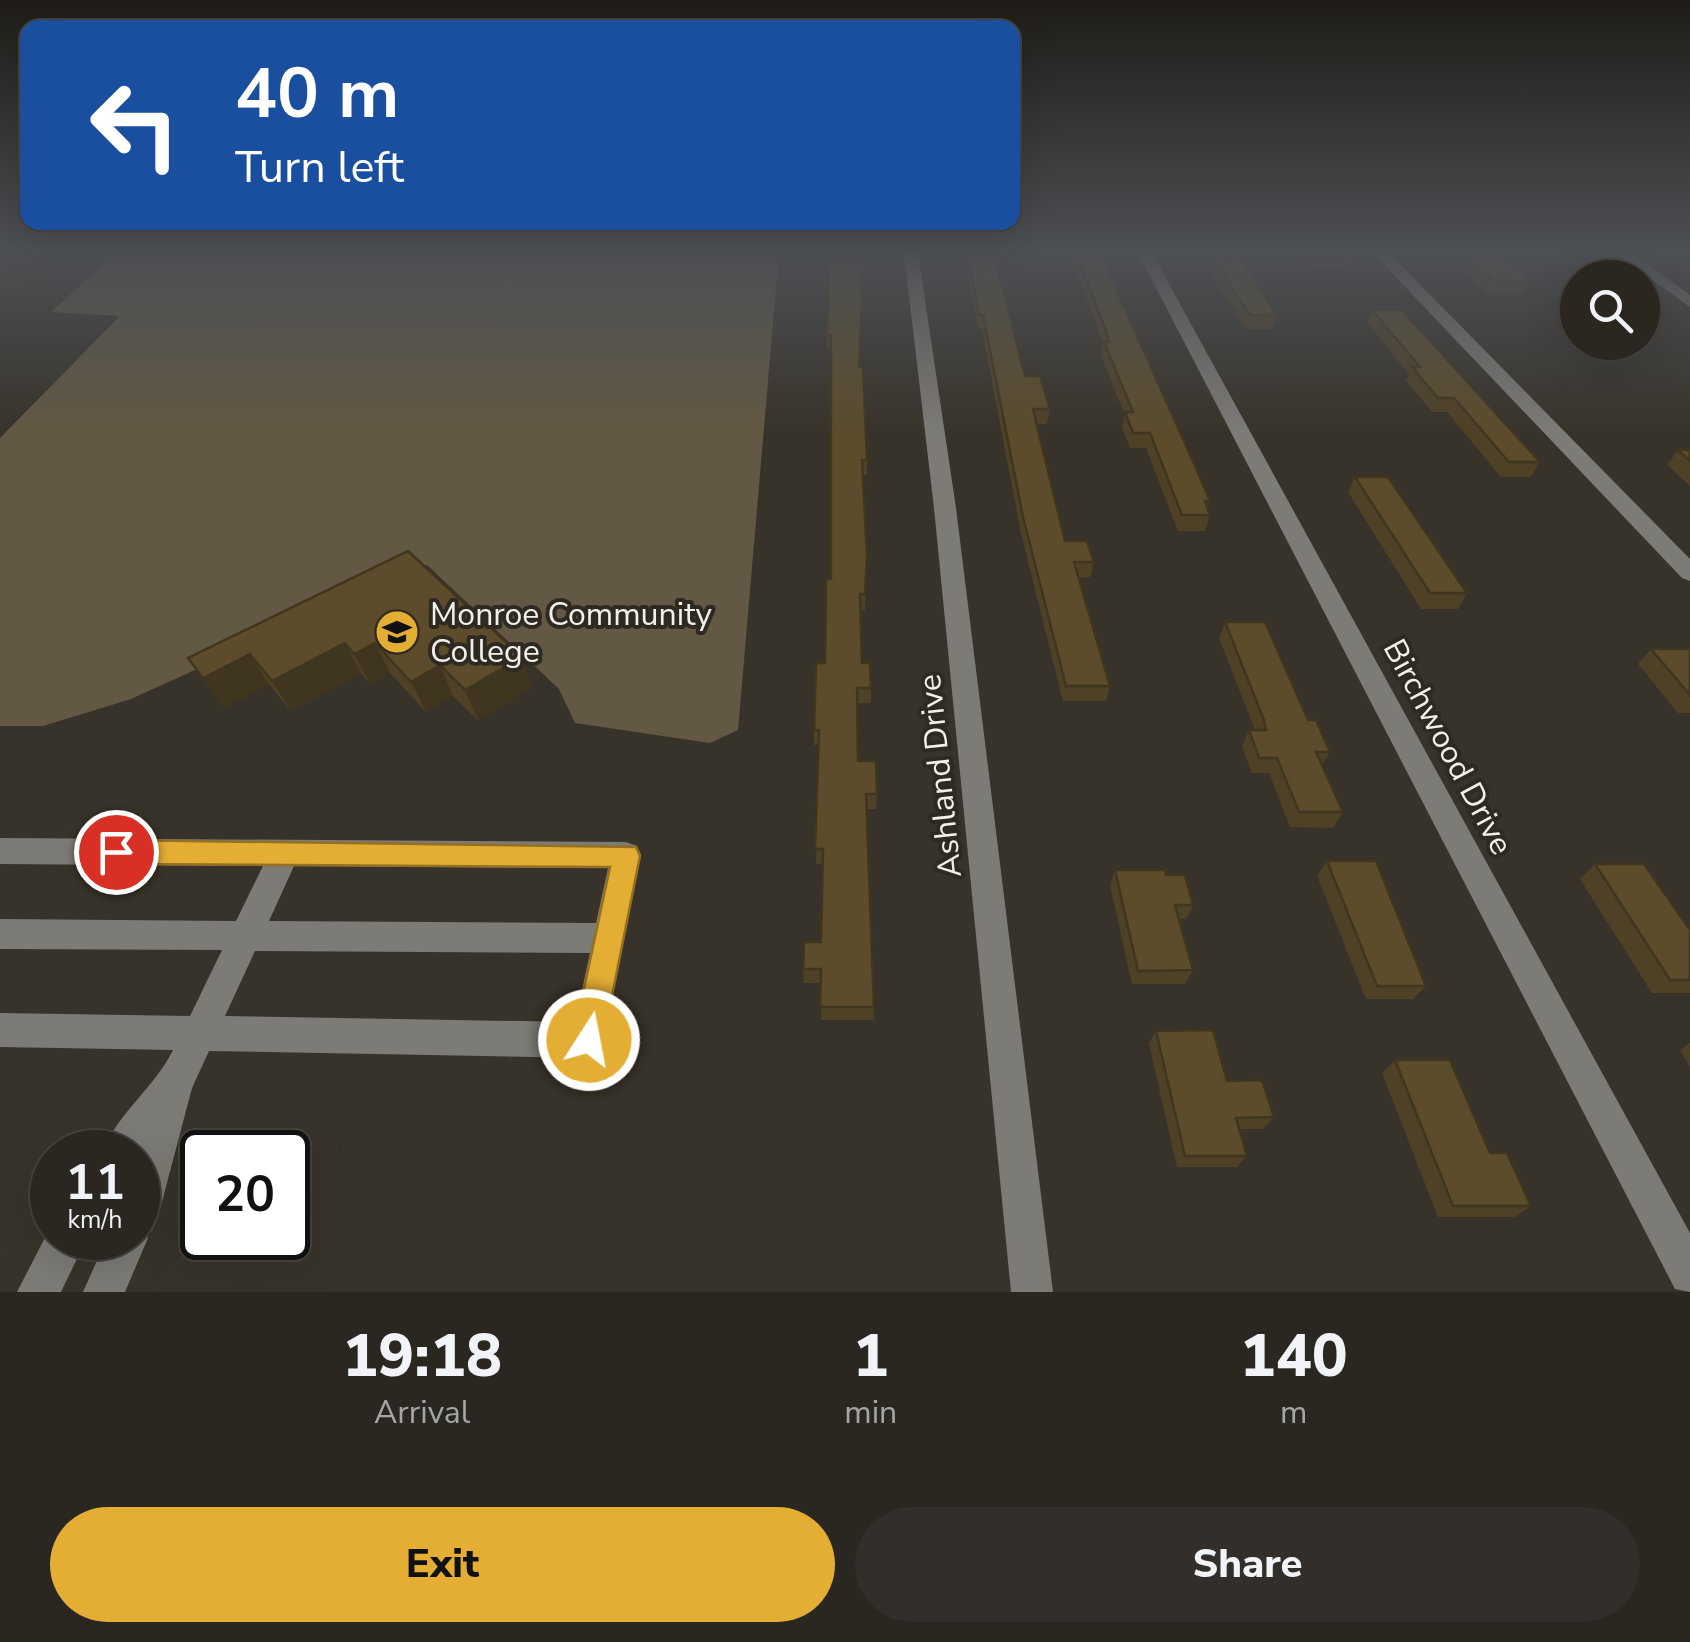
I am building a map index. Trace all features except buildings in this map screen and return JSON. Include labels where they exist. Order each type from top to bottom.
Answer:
[{"type":"street","name":"Ashland Drive","points":[[919,313],[945,508],[1032,1292]]},
{"type":"street","name":"Birchwood Drive","points":[[1177,313],[1690,1274]]},
{"type":"street","points":[[1438,313],[1690,573]]},
{"type":"street","points":[[0,851],[626,856],[589,1040],[0,1030]]},
{"type":"street","points":[[160,1136],[174,1085],[285,852]]},
{"type":"street","points":[[0,934],[610,938]]},
{"type":"street","points":[[138,1130],[174,1085]]},
{"type":"street","points":[[38,1292],[55,1260]]},
{"type":"street","points":[[104,1292],[118,1260]]},
{"type":"shaded area","points":[[73,313],[774,313],[738,730],[710,743],[575,723],[559,689],[427,565],[131,699],[43,726],[0,726],[0,438],[120,316]]},
{"type":"place","name":"Monroe Community College","points":[[397,632]]},
{"type":"route","points":[[116,852],[626,856],[589,1040]]}]
